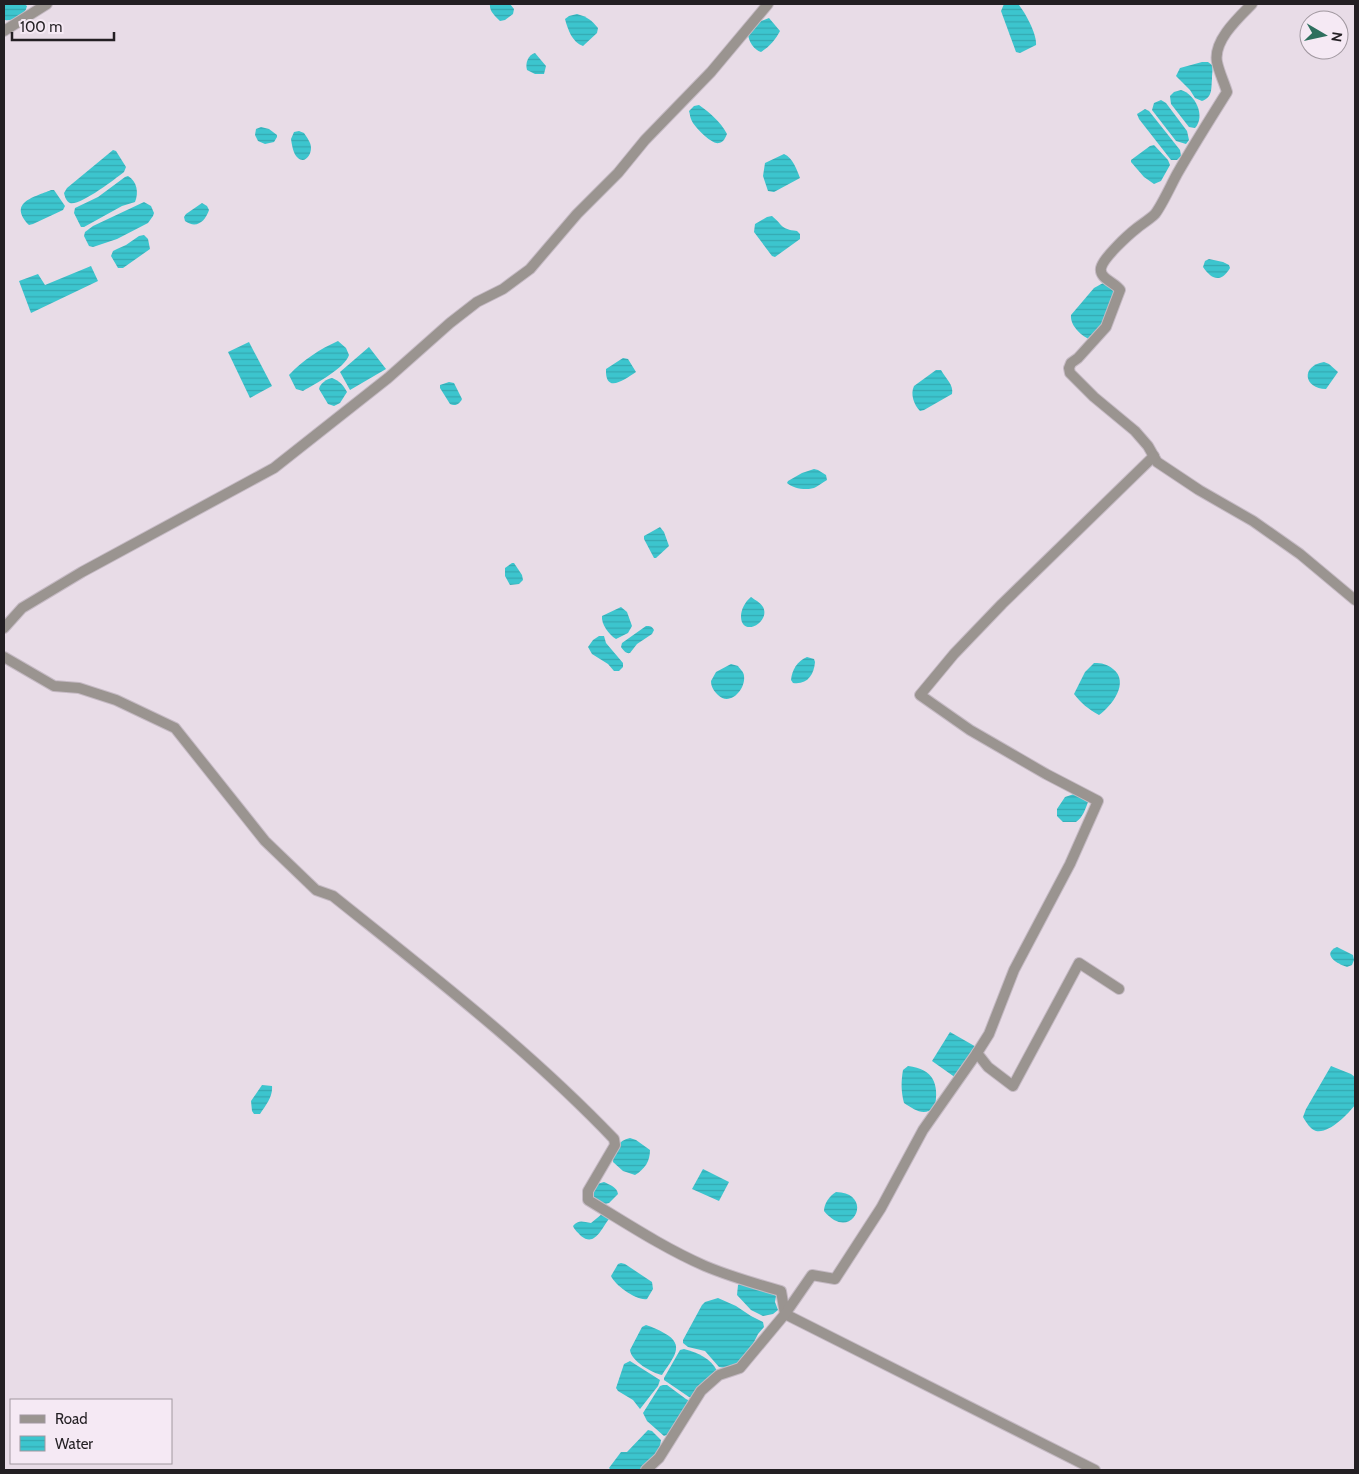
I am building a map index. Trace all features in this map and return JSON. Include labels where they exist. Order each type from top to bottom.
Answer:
[{"type":"street","points":[[4,31],[47,4]]},
{"type":"street","points":[[4,628],[22,608],[274,468],[388,378],[450,323],[477,302],[503,289],[530,269],[577,214],[618,173],[645,140],[711,72],[768,4]]},
{"type":"street","points":[[1252,4],[1229,29],[1217,51],[1216,61],[1227,92],[1154,214],[1110,253],[1102,265],[1102,274],[1120,290],[1106,327],[1069,368],[1070,373],[1094,397],[1136,431],[1148,446],[1157,462],[1178,477],[1253,521],[1300,554],[1355,600]]},
{"type":"street","points":[[646,1470],[659,1458],[701,1391],[719,1375],[740,1368],[785,1314],[812,1275],[834,1279],[882,1208],[923,1130],[989,1034],[1014,970],[1070,864],[1098,801],[1046,774],[970,730],[920,695],[954,654],[982,625],[1154,456]]},
{"type":"street","points":[[4,656],[54,686],[79,688],[116,700],[174,728],[265,841],[316,890],[333,896],[464,1001],[540,1068],[614,1138],[615,1145],[588,1191],[588,1200],[665,1246],[705,1266],[760,1286],[781,1291],[785,1314]]},
{"type":"street","points":[[977,1053],[988,1067],[1013,1086],[1079,963],[1119,989]]},
{"type":"street","points":[[785,1314],[1095,1470]]},
{"type":"water","points":[[4,4],[24,4],[27,6],[24,13],[18,17],[12,20],[4,20]]},
{"type":"water","points":[[490,4],[510,4],[514,9],[513,14],[500,21],[491,11]]},
{"type":"water","points":[[1004,4],[1018,4],[1033,29],[1036,45],[1020,53],[1016,52],[1001,11]]},
{"type":"water","points":[[577,14],[589,19],[598,28],[597,33],[583,46],[573,39],[565,19]]},
{"type":"water","points":[[769,18],[780,31],[772,43],[761,52],[752,45],[748,33],[761,21]]},
{"type":"water","points":[[535,53],[546,66],[544,74],[535,74],[527,70],[528,60]]},
{"type":"water","points":[[1208,62],[1212,65],[1212,70],[1211,92],[1202,101],[1195,98],[1176,76],[1180,68]]},
{"type":"water","points":[[1181,90],[1191,96],[1197,106],[1199,118],[1195,128],[1189,127],[1171,104],[1170,96],[1174,92]]},
{"type":"water","points":[[1161,100],[1166,103],[1187,131],[1189,140],[1186,144],[1176,141],[1152,110],[1154,103]]},
{"type":"water","points":[[699,105],[724,129],[727,134],[722,142],[716,143],[712,141],[692,122],[689,111],[694,106]]},
{"type":"water","points":[[1145,109],[1149,111],[1180,150],[1181,156],[1177,160],[1171,160],[1139,119],[1137,114]]},
{"type":"water","points":[[261,127],[269,129],[277,135],[274,142],[265,144],[258,141],[255,135],[256,129]]},
{"type":"water","points":[[294,132],[304,133],[311,146],[309,156],[303,160],[295,154],[291,139]]},
{"type":"water","points":[[1154,145],[1168,160],[1170,165],[1161,181],[1154,184],[1144,177],[1131,160]]},
{"type":"water","points":[[113,150],[116,151],[126,167],[124,172],[89,196],[75,203],[70,203],[64,193],[67,188]]},
{"type":"water","points":[[784,154],[792,161],[800,178],[774,192],[768,191],[763,176],[765,163]]},
{"type":"water","points":[[128,176],[136,188],[135,202],[122,206],[81,227],[74,213],[75,208],[98,197]]},
{"type":"water","points":[[54,190],[65,206],[63,210],[29,225],[23,217],[22,206],[31,198]]},
{"type":"water","points":[[144,202],[151,206],[154,213],[148,223],[117,239],[93,247],[89,246],[84,236],[85,232],[93,226]]},
{"type":"water","points":[[202,203],[209,210],[203,221],[193,224],[185,221],[184,217],[186,214]]},
{"type":"water","points":[[772,216],[785,228],[797,231],[800,234],[800,239],[775,257],[772,256],[754,232],[755,224]]},
{"type":"water","points":[[144,235],[148,239],[150,249],[123,268],[118,268],[111,256],[113,251]]},
{"type":"water","points":[[1209,259],[1223,262],[1229,265],[1230,268],[1220,278],[1213,277],[1203,267],[1205,261]]},
{"type":"water","points":[[91,266],[98,281],[31,313],[19,281],[38,274],[45,285]]},
{"type":"water","points":[[1105,282],[1115,289],[1105,321],[1089,339],[1076,329],[1071,315],[1094,288]]},
{"type":"water","points":[[338,341],[346,348],[349,355],[342,365],[303,391],[296,389],[289,375],[312,355]]},
{"type":"water","points":[[249,342],[272,386],[250,398],[228,352]]},
{"type":"water","points":[[369,347],[386,369],[350,390],[340,372]]},
{"type":"water","points":[[623,358],[628,359],[636,372],[621,381],[612,383],[607,377],[606,369]]},
{"type":"water","points":[[1324,362],[1338,372],[1326,389],[1313,385],[1309,382],[1308,377],[1308,372],[1311,368],[1316,364]]},
{"type":"water","points":[[936,370],[941,370],[949,382],[952,394],[920,411],[913,399],[912,392],[914,386]]},
{"type":"water","points":[[332,378],[337,380],[347,392],[340,403],[334,406],[328,404],[319,389],[324,382]]},
{"type":"water","points":[[449,382],[454,383],[462,399],[456,405],[450,404],[440,388],[440,385]]},
{"type":"water","points":[[814,469],[826,475],[827,480],[809,489],[797,488],[787,483],[802,473]]},
{"type":"water","points":[[660,527],[669,546],[654,558],[644,536]]},
{"type":"water","points":[[514,563],[522,575],[523,580],[519,584],[510,585],[505,576],[505,568]]},
{"type":"water","points":[[751,597],[762,605],[764,613],[760,622],[751,627],[743,623],[741,617],[744,606]]},
{"type":"water","points":[[621,607],[627,612],[632,626],[628,633],[616,639],[606,629],[602,616]]},
{"type":"water","points":[[646,626],[651,626],[654,630],[652,634],[637,644],[630,653],[625,652],[621,647],[622,643]]},
{"type":"water","points":[[599,636],[604,636],[606,643],[623,663],[623,667],[619,671],[614,671],[608,664],[592,654],[588,647]]},
{"type":"water","points":[[807,657],[814,659],[815,662],[811,675],[806,681],[793,683],[791,680],[794,669],[800,661]]},
{"type":"water","points":[[1094,663],[1111,667],[1118,674],[1120,680],[1114,700],[1099,715],[1085,706],[1074,694],[1085,672]]},
{"type":"water","points":[[731,664],[738,666],[742,671],[744,681],[740,691],[732,698],[727,699],[718,695],[711,681],[716,672]]},
{"type":"water","points":[[1074,794],[1088,802],[1086,808],[1076,822],[1063,822],[1057,816],[1057,809],[1065,797]]},
{"type":"water","points":[[1337,947],[1353,955],[1352,965],[1347,967],[1332,959],[1330,953]]},
{"type":"water","points":[[950,1032],[978,1048],[956,1078],[932,1061]]},
{"type":"water","points":[[908,1066],[924,1070],[933,1079],[936,1091],[935,1107],[927,1112],[912,1108],[904,1103],[902,1079],[903,1070]]},
{"type":"water","points":[[1331,1066],[1355,1077],[1355,1105],[1343,1118],[1332,1126],[1316,1131],[1310,1127],[1303,1117]]},
{"type":"water","points":[[262,1085],[272,1086],[271,1094],[269,1101],[260,1114],[254,1114],[251,1101]]},
{"type":"water","points":[[630,1138],[650,1150],[646,1164],[635,1175],[623,1171],[613,1162],[614,1154],[619,1144]]},
{"type":"water","points":[[703,1169],[729,1182],[719,1201],[692,1189]]},
{"type":"water","points":[[604,1182],[615,1188],[618,1194],[609,1203],[600,1205],[593,1200],[592,1192],[597,1184]]},
{"type":"water","points":[[836,1192],[848,1194],[855,1200],[857,1207],[856,1215],[851,1220],[843,1223],[834,1220],[824,1211],[827,1200]]},
{"type":"water","points":[[602,1214],[609,1219],[594,1238],[586,1239],[573,1226],[579,1222],[591,1223]]},
{"type":"water","points":[[621,1263],[652,1282],[653,1289],[647,1299],[637,1298],[621,1288],[613,1280],[611,1276],[618,1264]]},
{"type":"water","points":[[742,1283],[773,1293],[776,1296],[775,1302],[778,1310],[773,1314],[763,1316],[751,1310],[737,1295],[738,1285]]},
{"type":"water","points":[[718,1298],[763,1322],[764,1327],[758,1334],[748,1354],[737,1364],[726,1368],[719,1367],[705,1351],[688,1347],[683,1343],[702,1305],[705,1302]]},
{"type":"water","points":[[646,1325],[664,1333],[675,1342],[676,1347],[673,1358],[662,1375],[643,1366],[631,1354],[630,1350],[642,1327]]},
{"type":"water","points":[[684,1349],[704,1357],[717,1371],[692,1398],[664,1380],[680,1350]]},
{"type":"water","points":[[630,1361],[660,1380],[658,1386],[640,1409],[633,1400],[616,1388],[624,1364]]},
{"type":"water","points":[[667,1385],[690,1401],[669,1434],[664,1436],[647,1421],[643,1413],[660,1386]]},
{"type":"water","points":[[648,1430],[652,1431],[661,1440],[659,1452],[641,1470],[609,1468],[621,1452],[627,1452]]}]
